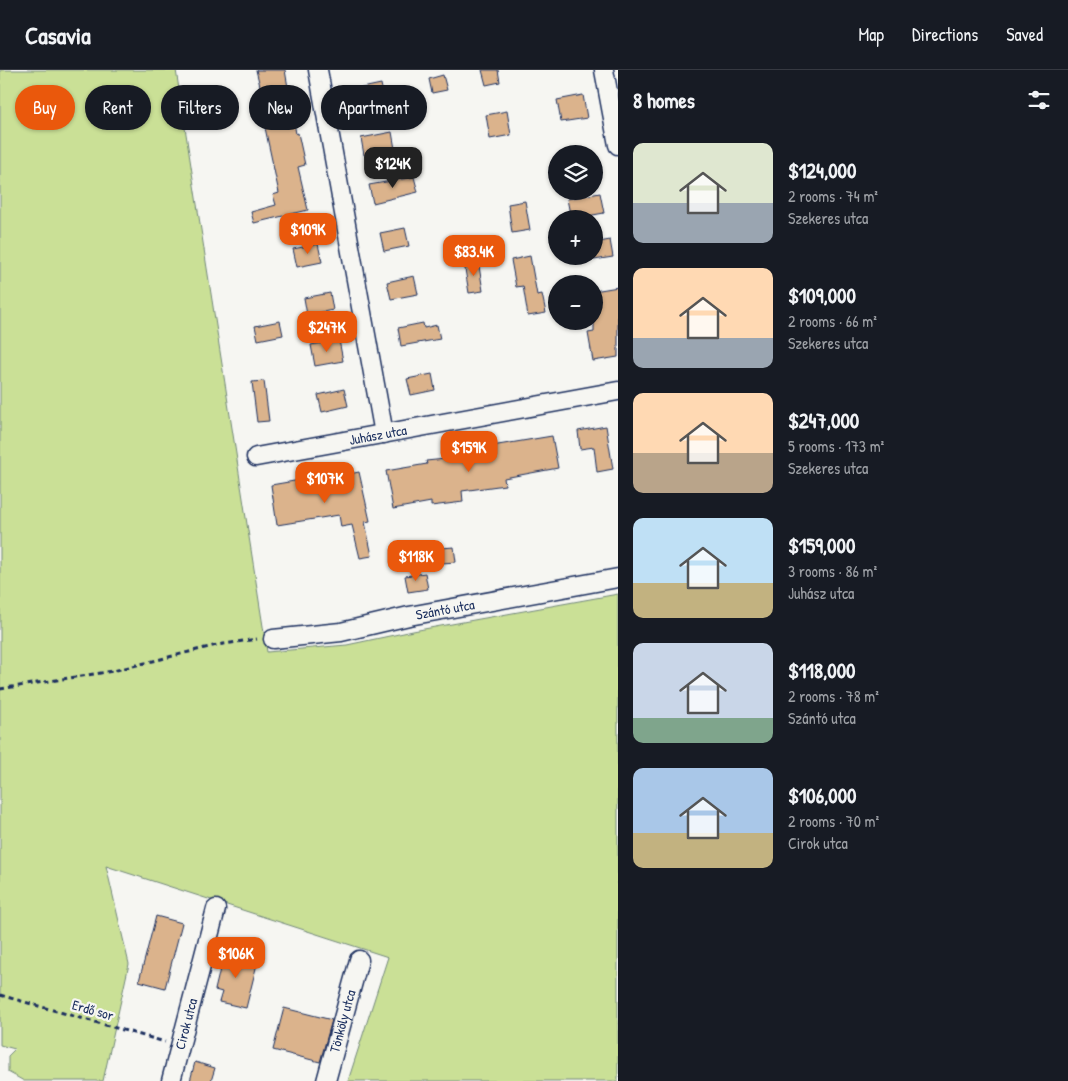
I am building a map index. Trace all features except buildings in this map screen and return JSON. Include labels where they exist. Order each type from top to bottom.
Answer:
[{"type":"street","points":[[318,70],[384,434]]},
{"type":"street","points":[[604,70],[618,144]]},
{"type":"street","name":"Juhász utca","points":[[256,457],[618,391]]},
{"type":"street","name":"Szántó utca","points":[[273,639],[341,632],[409,616],[618,578]]},
{"type":"street","name":"Cirok utca","points":[[171,1081],[216,909]]},
{"type":"street","name":"Tönköly utca","points":[[326,1081],[359,960]]},
{"type":"path","points":[[0,689],[113,671],[235,642],[273,639]]},
{"type":"path","name":"Erdő sor","points":[[0,995],[179,1046]]},
{"type":"green space","points":[[0,70],[176,70],[178,85],[161,85],[161,130],[185,130],[267,652],[347,645],[413,631],[618,594],[618,1081],[348,1081],[388,957],[106,866],[129,964],[103,1081],[24,1081],[8,1072],[8,1056],[15,1049],[0,1045]]}]
